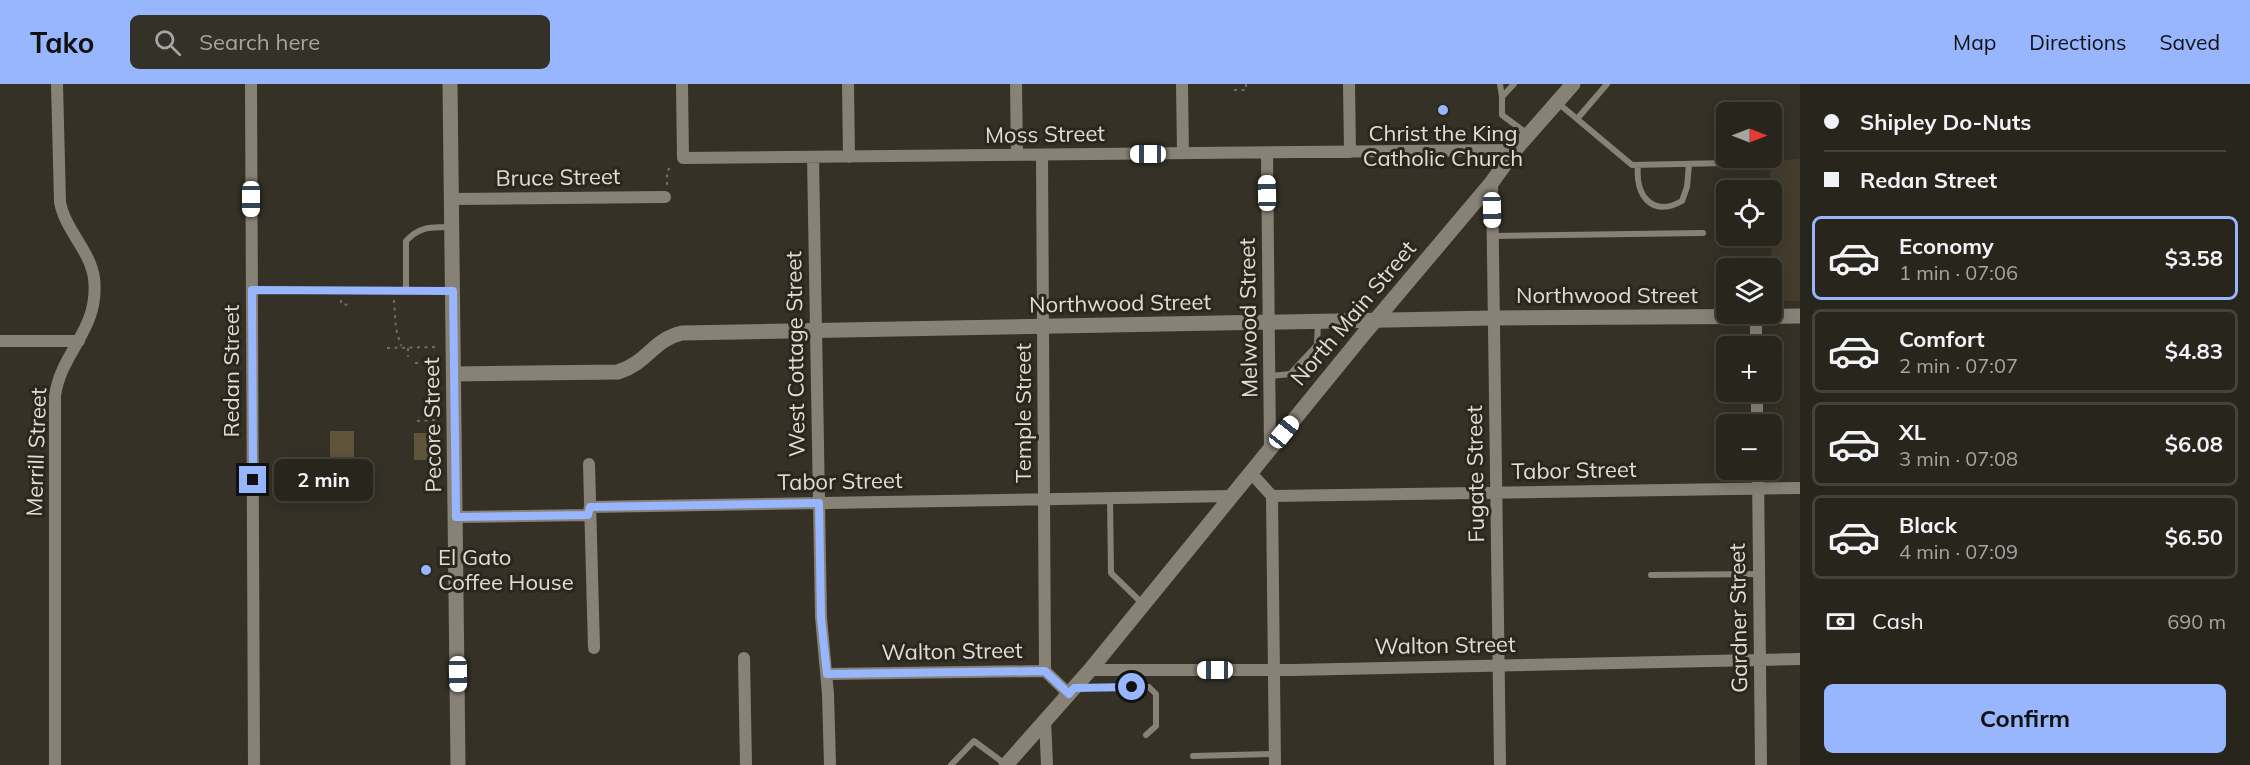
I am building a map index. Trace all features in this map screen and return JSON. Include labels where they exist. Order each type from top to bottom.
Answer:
[{"type":"street","name":"Merrill Street","points":[[56,765],[55,396],[60,375],[87,327],[93,309],[93,277],[89,262],[65,221],[60,202],[57,84]]},
{"type":"street","name":"Redan Street","points":[[251,84],[254,765]]},
{"type":"street","name":"Pecore Street","points":[[450,84],[459,765]]},
{"type":"street","points":[[682,84],[683,158]]},
{"type":"street","points":[[848,84],[849,156]]},
{"type":"street","points":[[1016,84],[1017,155]]},
{"type":"street","points":[[1182,84],[1183,153]]},
{"type":"street","points":[[1349,84],[1350,152]]},
{"type":"street","name":"North Main Street","points":[[1006,765],[1090,670],[1270,448],[1492,182],[1515,150],[1573,84]]},
{"type":"street","name":"Moss Street","points":[[683,158],[1515,150]]},
{"type":"street","name":"Melwood Street","points":[[1267,153],[1270,448]]},
{"type":"street","name":"Temple Street","points":[[1042,155],[1045,671]]},
{"type":"street","name":"West Cottage Street","points":[[813,157],[821,618],[827,674],[830,765]]},
{"type":"street","name":"Fugate Street","points":[[1492,182],[1500,765]]},
{"type":"street","name":"Bruce Street","points":[[451,199],[665,196]]},
{"type":"street","name":"Northwood Street","points":[[1782,316],[1800,316]]},
{"type":"street","name":"Northwood Street","points":[[454,374],[618,372],[639,363],[661,340],[682,333],[1494,318],[1716,317]]},
{"type":"street","points":[[0,341],[79,341]]},
{"type":"street","points":[[589,464],[594,648]]},
{"type":"street","points":[[1251,473],[1272,496],[1275,759]]},
{"type":"street","name":"Gardner Street","points":[[1758,480],[1761,765]]},
{"type":"street","name":"Tabor Street","points":[[1272,496],[1800,488]]},
{"type":"street","name":"Tabor Street","points":[[456,517],[588,515],[590,507],[1232,496]]},
{"type":"street","points":[[744,658],[746,765]]},
{"type":"street","name":"Walton Street","points":[[1090,670],[1274,670],[1800,659]]},
{"type":"street","name":"Walton Street","points":[[827,674],[1045,671],[1071,691]]},
{"type":"street","points":[[1045,720],[1047,765]]},
{"type":"lane","points":[[1500,84],[1502,116],[1529,136]]},
{"type":"lane","points":[[1502,98],[1514,84]]},
{"type":"lane","points":[[1577,119],[1607,84]]},
{"type":"lane","points":[[1557,103],[1632,165],[1716,163]]},
{"type":"lane","points":[[1638,166],[1638,189],[1645,200],[1653,204],[1668,206],[1682,201],[1686,195],[1689,164]]},
{"type":"lane","points":[[406,291],[406,241],[426,227],[452,227]]},
{"type":"lane","points":[[1493,236],[1703,233]]},
{"type":"lane","points":[[252,290],[453,291]]},
{"type":"lane","points":[[1269,376],[1290,374],[1317,345],[1318,322]]},
{"type":"lane","points":[[1110,498],[1111,573],[1144,604]]},
{"type":"lane","points":[[1651,575],[1759,574]]},
{"type":"lane","points":[[1071,691],[1149,687],[1156,694],[1156,726],[1146,735]]},
{"type":"lane","points":[[951,765],[974,741],[1006,765]]},
{"type":"lane","points":[[1193,756],[1275,759]]},
{"type":"path","points":[[1234,90],[1246,90],[1246,84]]},
{"type":"path","points":[[665,196],[667,171],[683,158]]},
{"type":"path","points":[[394,300],[396,329],[401,346]]},
{"type":"path","points":[[408,347],[408,357]]},
{"type":"path","points":[[387,348],[436,347]]},
{"type":"path","points":[[415,363],[436,363]]},
{"type":"path","points":[[417,421],[437,420]]},
{"type":"shaded area","points":[[1800,159],[1800,301],[1782,301],[1782,258],[1771,258],[1771,246],[1782,246],[1782,180],[1770,180],[1770,168],[1782,168],[1782,160]]},
{"type":"shaded area","points":[[330,431],[354,431],[354,462],[330,462]]},
{"type":"shaded area","points":[[414,433],[433,433],[433,460],[414,460]]},
{"type":"place","name":"Christ the King Catholic Church","points":[[1443,110]]},
{"type":"place","name":"El Gato Coffee House","points":[[426,570]]},
{"type":"route","points":[[253,480],[252,290],[453,291],[456,517],[588,515],[590,507],[819,503],[821,618],[827,674],[1045,671],[1069,694],[1074,688],[1132,687]]}]
